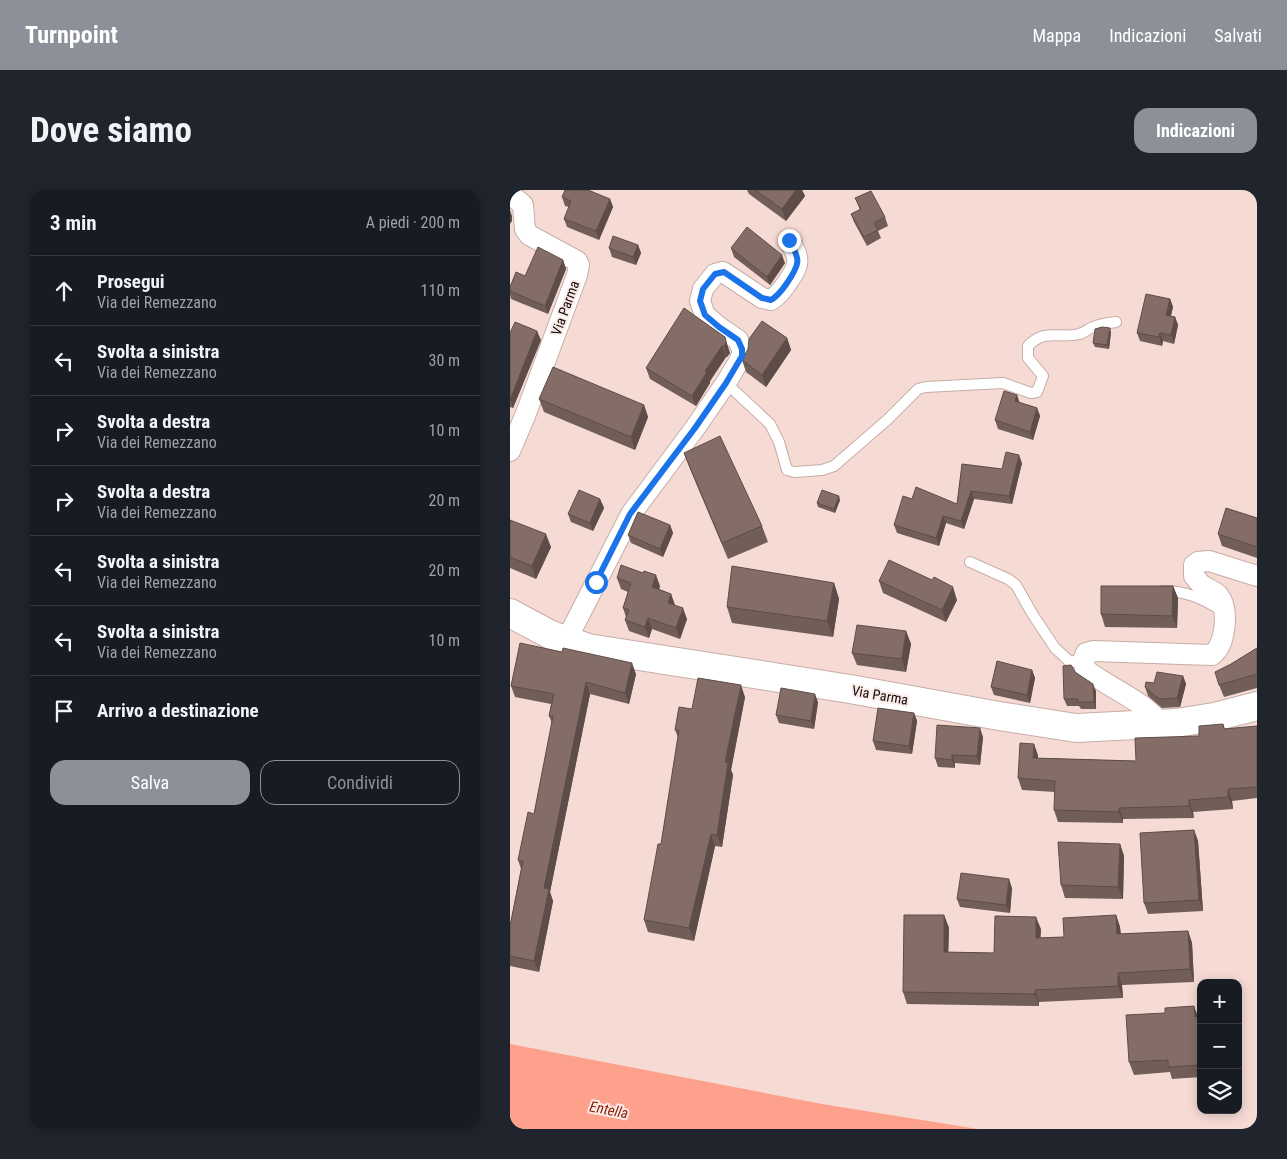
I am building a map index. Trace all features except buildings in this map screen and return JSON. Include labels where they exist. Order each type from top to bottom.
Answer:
[{"type":"main road","name":"Via Parma","points":[[510,613],[551,635],[588,648],[843,688],[1076,728],[1161,724],[1214,717],[1257,706]]},
{"type":"street","name":"Via Parma","points":[[510,194],[523,205],[525,229],[530,235],[577,261],[579,265],[525,416],[510,451]]},
{"type":"street","points":[[566,641],[630,514],[695,428],[742,356],[742,349],[738,340],[705,315],[700,301],[703,289],[715,274],[724,272],[762,298],[771,300],[778,295],[798,265],[797,253],[789,240]]},
{"type":"street","points":[[1161,724],[1145,707],[1085,669],[1084,658],[1086,653],[1093,651],[1212,655],[1218,651],[1224,632],[1224,611],[1218,595],[1202,585],[1194,576],[1194,566],[1198,562],[1209,561],[1257,576]]},
{"type":"lane","points":[[726,383],[770,424],[779,442],[788,470],[796,472],[822,470],[834,466],[843,459],[888,420],[918,389],[944,385],[1003,383],[1031,393],[1037,392],[1043,376],[1028,358],[1028,346],[1034,339],[1045,335],[1079,334],[1098,325],[1116,322]]},
{"type":"lane","points":[[970,562],[1008,579],[1016,585],[1055,648],[1068,660],[1084,664]]},
{"type":"lane","points":[[1151,591],[1190,593],[1224,611]]},
{"type":"water","name":"Entella","points":[[510,1044],[822,1104],[978,1129],[510,1129]]},
{"type":"route","points":[[596,582],[630,514],[695,428],[742,356],[742,349],[738,340],[705,315],[700,301],[703,289],[715,274],[724,272],[762,298],[771,300],[778,295],[798,265],[797,253],[789,240]]}]
